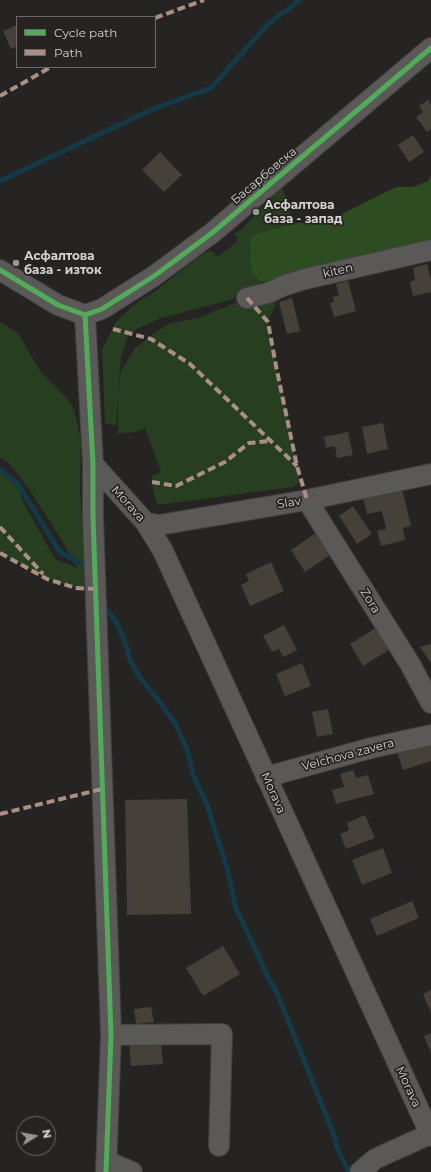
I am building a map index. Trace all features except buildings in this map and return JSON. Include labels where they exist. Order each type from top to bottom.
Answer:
[{"type":"street","name":"Басарбовска","points":[[94,312],[154,276],[212,233],[431,48]]},
{"type":"street","name":"kiten","points":[[247,298],[268,293],[302,280],[431,250]]},
{"type":"street","points":[[0,270],[58,305],[94,312],[92,517],[111,1035],[108,1168],[132,1172]]},
{"type":"street","name":"Morava","points":[[93,464],[146,523],[163,551],[431,1135]]},
{"type":"street","name":"Slav","points":[[146,523],[159,524],[307,500],[431,474]]},
{"type":"street","name":"Zora","points":[[307,500],[410,664],[431,703]]},
{"type":"street","name":"Velchova zavera","points":[[266,777],[371,748],[431,735]]},
{"type":"street","points":[[111,1035],[222,1034],[219,1146]]},
{"type":"street","points":[[360,1172],[375,1159],[431,1135]]},
{"type":"green space","points":[[431,175],[431,250],[290,282],[261,282],[252,273],[250,258],[251,235],[297,223],[316,222],[338,216],[396,187],[413,187],[428,181]]},
{"type":"green space","points":[[282,186],[294,224],[251,235],[252,273],[261,282],[230,300],[161,318],[137,329],[128,336],[121,357],[118,394],[121,371],[136,347],[168,324],[201,317],[247,298],[283,286],[268,322],[276,366],[290,425],[300,482],[293,487],[157,505],[153,490],[152,476],[161,472],[145,428],[135,432],[118,434],[118,395],[116,426],[105,423],[102,350],[116,322],[134,305],[158,289],[199,256],[211,250],[218,257],[227,250],[238,240],[234,234],[242,229]]},
{"type":"green space","points":[[0,322],[18,333],[40,371],[62,393],[73,407],[81,441],[80,492],[87,588],[76,588],[47,579],[0,553],[0,469],[18,484],[22,500],[55,559],[77,568],[64,544],[31,492],[10,464],[0,457]]},
{"type":"waterway","points":[[0,181],[153,109],[211,88],[268,24],[300,0]]},
{"type":"waterway","points":[[0,469],[18,484],[59,551],[81,564]]},
{"type":"waterway","points":[[102,603],[117,623],[130,660],[138,675],[175,723],[188,752],[193,775],[207,805],[227,868],[236,908],[277,993],[334,1135],[338,1150],[349,1172]]},
{"type":"marked path","points":[[156,18],[204,0]]},
{"type":"marked path","points":[[0,96],[49,68]]},
{"type":"marked path","points":[[247,298],[268,322],[297,466],[307,500]]},
{"type":"marked path","points":[[113,329],[151,339],[190,364],[297,466]]},
{"type":"marked path","points":[[152,482],[176,486],[225,462],[249,443],[270,441]]},
{"type":"marked path","points":[[0,527],[43,574]]},
{"type":"marked path","points":[[0,553],[47,579],[76,588],[95,589]]},
{"type":"marked path","points":[[0,814],[102,789]]},
{"type":"cycle path","points":[[0,270],[58,305],[85,315],[102,309],[154,276],[212,233],[431,48]]},
{"type":"cycle path","points":[[85,315],[93,464],[93,517],[111,1035],[106,1172]]},
{"type":"place","name":"Асфалтова база - запад","points":[[256,212]]},
{"type":"place","name":"Асфалтова база - изток","points":[[16,263]]}]
